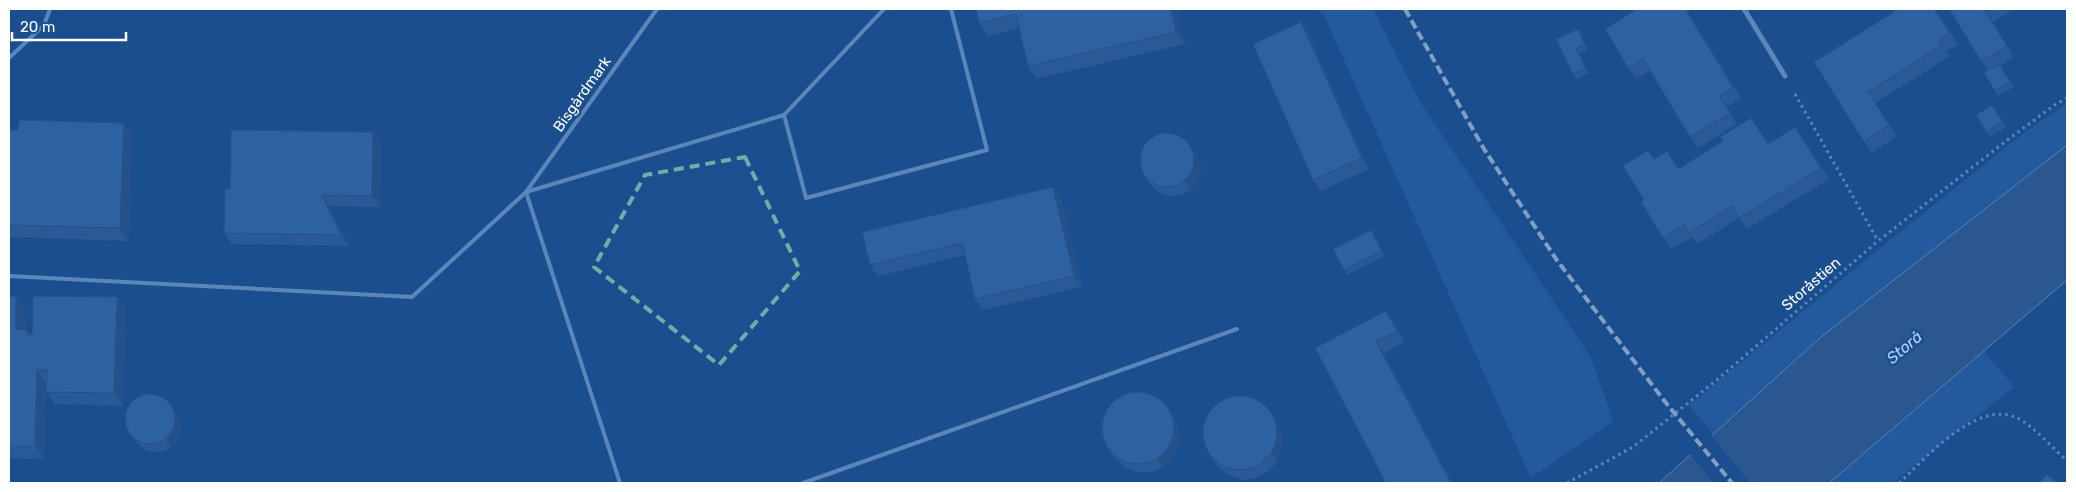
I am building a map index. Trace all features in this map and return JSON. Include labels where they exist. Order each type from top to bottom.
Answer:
[{"type":"street","points":[[1744,9],[1785,76]]},
{"type":"lane","points":[[9,58],[44,25],[50,9]]},
{"type":"lane","name":"Bisgårdmark","points":[[526,192],[657,9]]},
{"type":"lane","points":[[9,276],[412,297],[526,192],[784,115],[884,9]]},
{"type":"lane","points":[[784,115],[806,198],[987,150],[952,9]]},
{"type":"lane","points":[[526,192],[620,483]]},
{"type":"lane","points":[[803,483],[1237,330]]},
{"type":"path","points":[[1785,76],[1878,241]]},
{"type":"path","name":"Storåstien","points":[[1567,483],[1633,447],[1718,379],[1878,241],[2006,141],[2067,98]]},
{"type":"path","points":[[1899,483],[1942,442],[1976,419],[2001,413],[2021,420],[2067,462]]},
{"type":"highlighted area","points":[[745,157],[800,271],[719,365],[594,267],[645,175]]},
{"type":"shaded area","points":[[1316,9],[1373,9],[1420,102],[1591,358],[1613,421],[1531,478],[1325,17]]},
{"type":"shaded area","points":[[2067,104],[2067,145],[1821,337],[1713,434],[1689,405],[2028,130]]},
{"type":"shaded area","points":[[1984,351],[2014,387],[1892,483],[1829,483]]},
{"type":"water","name":"Storå","points":[[2067,145],[2067,280],[1829,483],[1659,483],[1821,337]]},
{"type":"pier","points":[[1710,434],[1750,483],[1714,483],[1689,453]]},
{"type":"building","points":[[976,9],[1171,9],[1176,32],[1028,66],[1016,14],[979,23]]},
{"type":"building","points":[[1633,9],[1685,9],[1733,87],[1719,96],[1730,113],[1690,137],[1643,59],[1628,68],[1605,29],[1634,11]]},
{"type":"building","points":[[1896,9],[1934,9],[1950,33],[1939,40],[1942,45],[1868,92],[1889,125],[1864,142],[1814,62]]},
{"type":"building","points":[[1949,9],[1988,9],[1985,11],[2007,46],[1981,61]]},
{"type":"building","points":[[1301,22],[1362,158],[1313,180],[1253,44]]},
{"type":"building","points":[[1578,29],[1585,45],[1576,49],[1586,68],[1573,74],[1556,39]]},
{"type":"building","points":[[1999,64],[2010,82],[1995,91],[1984,73]]},
{"type":"building","points":[[1992,105],[2003,122],[1986,132],[1976,115]]},
{"type":"building","points":[[1751,118],[1768,144],[1795,127],[1821,168],[1739,218],[1732,206],[1689,233],[1684,225],[1663,238],[1641,202],[1644,200],[1623,166],[1648,150],[1654,159],[1667,151],[1678,169],[1723,141],[1720,137]]},
{"type":"building","points":[[19,120],[124,123],[120,228],[9,225],[9,130],[18,130]]},
{"type":"building","points":[[231,130],[373,132],[372,196],[322,195],[341,235],[224,233],[225,188],[230,189]]},
{"type":"building","points":[[1162,133],[1172,133],[1182,137],[1190,145],[1194,160],[1190,175],[1182,183],[1172,187],[1162,187],[1152,183],[1144,175],[1140,165],[1140,155],[1144,145],[1152,137]]},
{"type":"building","points":[[1053,187],[1074,276],[975,299],[962,243],[870,265],[862,232]]},
{"type":"building","points":[[1371,230],[1382,251],[1344,270],[1333,249]]},
{"type":"building","points":[[9,296],[16,296],[16,330],[25,329],[28,334],[32,335],[33,296],[117,297],[114,393],[46,392],[47,370],[37,370],[35,446],[9,446]]},
{"type":"building","points":[[1386,311],[1397,331],[1376,341],[1451,483],[1386,483],[1315,348]]},
{"type":"building","points":[[1138,392],[1158,398],[1168,408],[1174,428],[1168,448],[1158,458],[1138,464],[1118,458],[1108,448],[1102,428],[1108,408],[1118,398]]},
{"type":"building","points":[[150,394],[159,396],[170,405],[175,419],[173,428],[164,439],[150,444],[141,442],[130,433],[125,419],[127,410],[136,399]]},
{"type":"building","points":[[1240,396],[1261,402],[1271,412],[1277,433],[1271,454],[1261,464],[1240,470],[1219,464],[1209,454],[1203,433],[1209,412],[1219,402]]},
{"type":"building","points":[[2047,474],[2057,483],[2039,483]]},
{"type":"railway","points":[[1405,9],[1484,149],[1556,259],[1666,403],[1732,483]]}]
